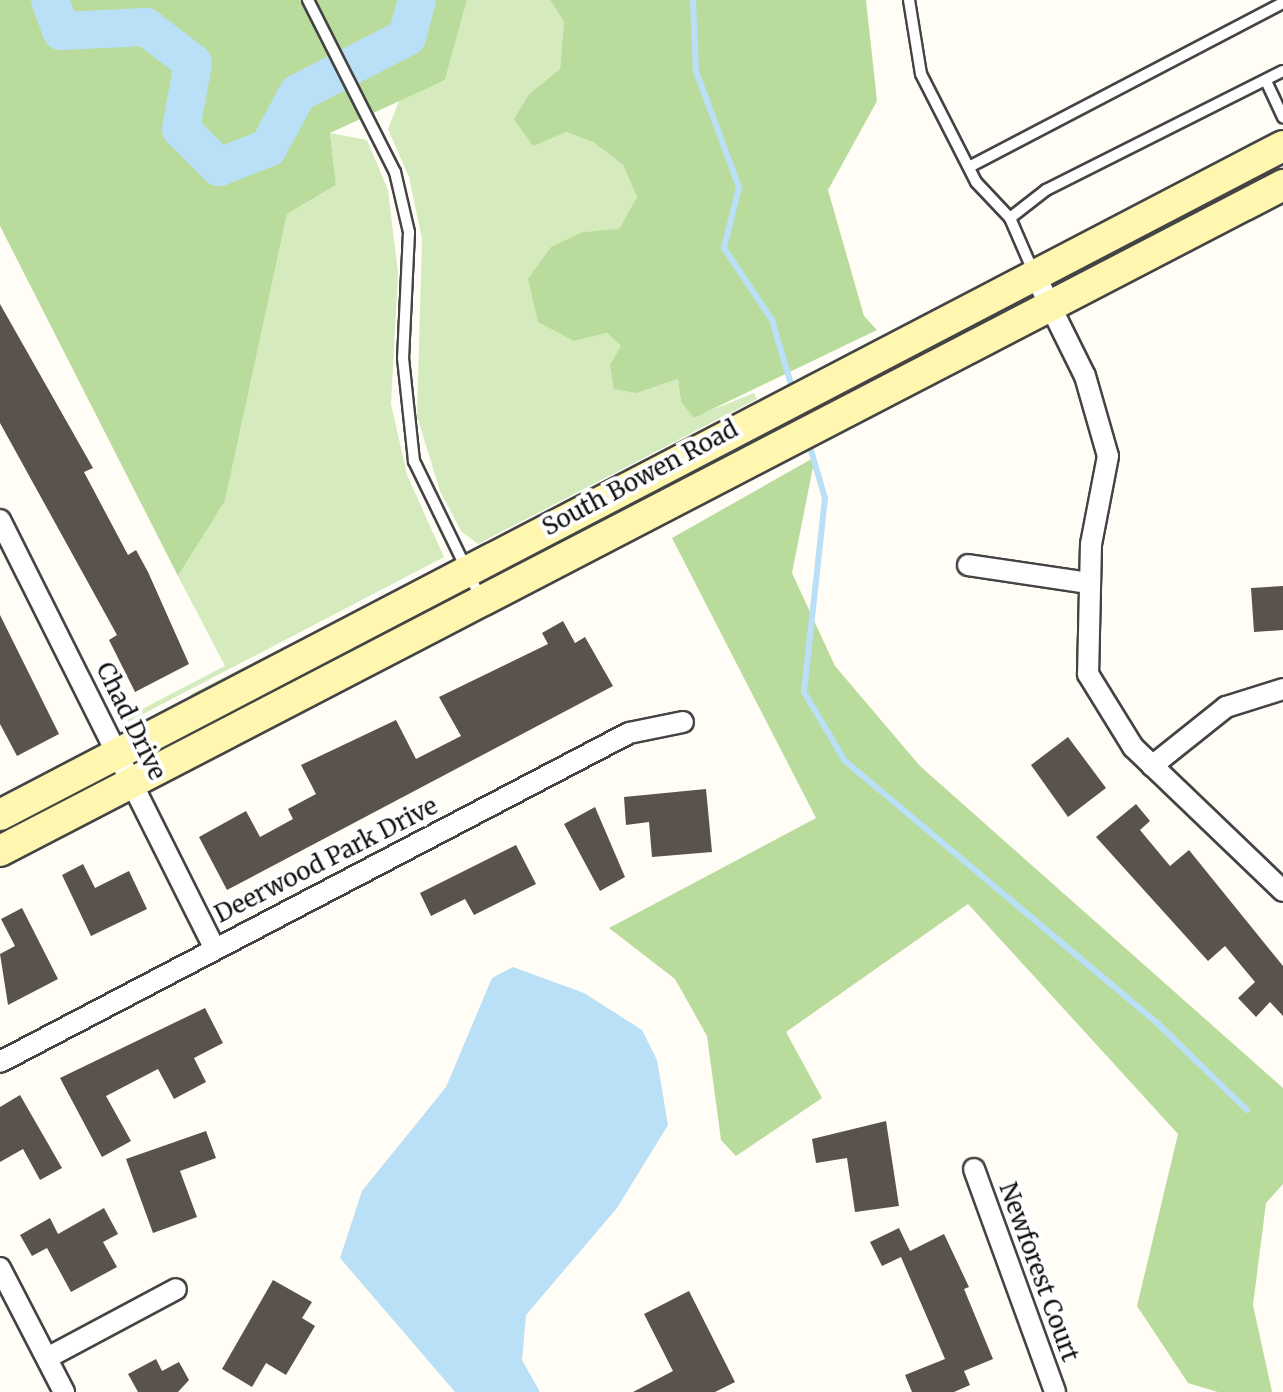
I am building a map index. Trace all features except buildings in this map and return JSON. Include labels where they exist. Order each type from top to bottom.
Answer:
[{"type":"main road","name":"South Bowen Road","points":[[0,815],[117,749],[1283,146]]},
{"type":"main road","name":"South Bowen Road","points":[[0,851],[1283,185]]},
{"type":"street","points":[[1035,275],[1085,376],[1108,456],[1089,583],[1088,674],[1112,720],[1152,766],[1283,891]]},
{"type":"street","name":"Chad Drive","points":[[0,520],[214,947]]},
{"type":"street","points":[[968,565],[1089,583]]},
{"type":"street","points":[[1152,766],[1226,707],[1283,689]]},
{"type":"street","name":"Deerwood Park Drive","points":[[0,1062],[214,947],[629,733],[683,722]]},
{"type":"street","name":"Newforest Court","points":[[974,1169],[1055,1392]]},
{"type":"street","points":[[0,1268],[64,1392]]},
{"type":"street","points":[[47,1358],[176,1289]]},
{"type":"lane","points":[[308,0],[395,172],[409,232],[404,413],[414,461],[482,601]]},
{"type":"lane","points":[[909,0],[921,74],[969,167],[1010,218],[1035,275]]},
{"type":"lane","points":[[969,167],[1283,3]]},
{"type":"lane","points":[[1010,218],[1046,190],[1267,83],[1283,71]]},
{"type":"lane","points":[[1267,83],[1283,117]]},
{"type":"green space","points":[[0,0],[467,0],[445,80],[330,133],[336,185],[287,214],[225,501],[178,576],[0,226]]},
{"type":"green space","points":[[467,0],[550,0],[564,22],[560,69],[530,93],[566,132],[593,142],[623,165],[637,197],[619,230],[583,232],[574,341],[607,333],[621,346],[637,393],[678,379],[681,402],[694,417],[754,393],[757,399],[478,544],[461,531],[440,491],[417,416],[422,239],[409,177],[388,129],[401,96],[445,80]]},
{"type":"green space","points":[[550,0],[866,0],[877,101],[828,190],[864,316],[877,330],[694,418],[681,402],[678,379],[637,393],[614,389],[610,365],[621,346],[607,333],[574,341],[538,322],[528,279],[551,247],[583,232],[619,229],[637,197],[623,165],[593,142],[566,132],[533,146],[514,119],[530,93],[560,69],[564,22]]},
{"type":"green space","points":[[330,133],[367,140],[388,190],[398,273],[391,404],[407,475],[444,557],[124,724],[119,721],[225,666],[178,576],[225,501],[287,214],[336,185]]},
{"type":"green space","points":[[815,457],[792,573],[835,666],[920,766],[1283,1088],[1283,1184],[1266,1203],[1253,1305],[1272,1392],[1218,1392],[1188,1383],[1137,1306],[1178,1134],[968,904],[786,1032],[822,1098],[736,1156],[721,1140],[707,1036],[675,979],[609,928],[816,818],[672,538]]},
{"type":"green space","points":[[404,587],[186,702],[185,701],[193,693]]},
{"type":"water","points":[[513,967],[584,993],[642,1030],[657,1060],[668,1125],[617,1208],[526,1315],[522,1360],[540,1392],[455,1392],[340,1258],[362,1191],[446,1087],[492,978]]},
{"type":"waterway","points":[[50,0],[61,31],[146,27],[193,63],[181,129],[219,167],[268,148],[298,93],[407,37],[417,0]]},
{"type":"waterway","points":[[693,0],[696,71],[739,187],[724,248],[772,320],[793,391]]},
{"type":"waterway","points":[[808,440],[825,498],[804,692],[845,761],[1158,1024],[1247,1110]]}]
